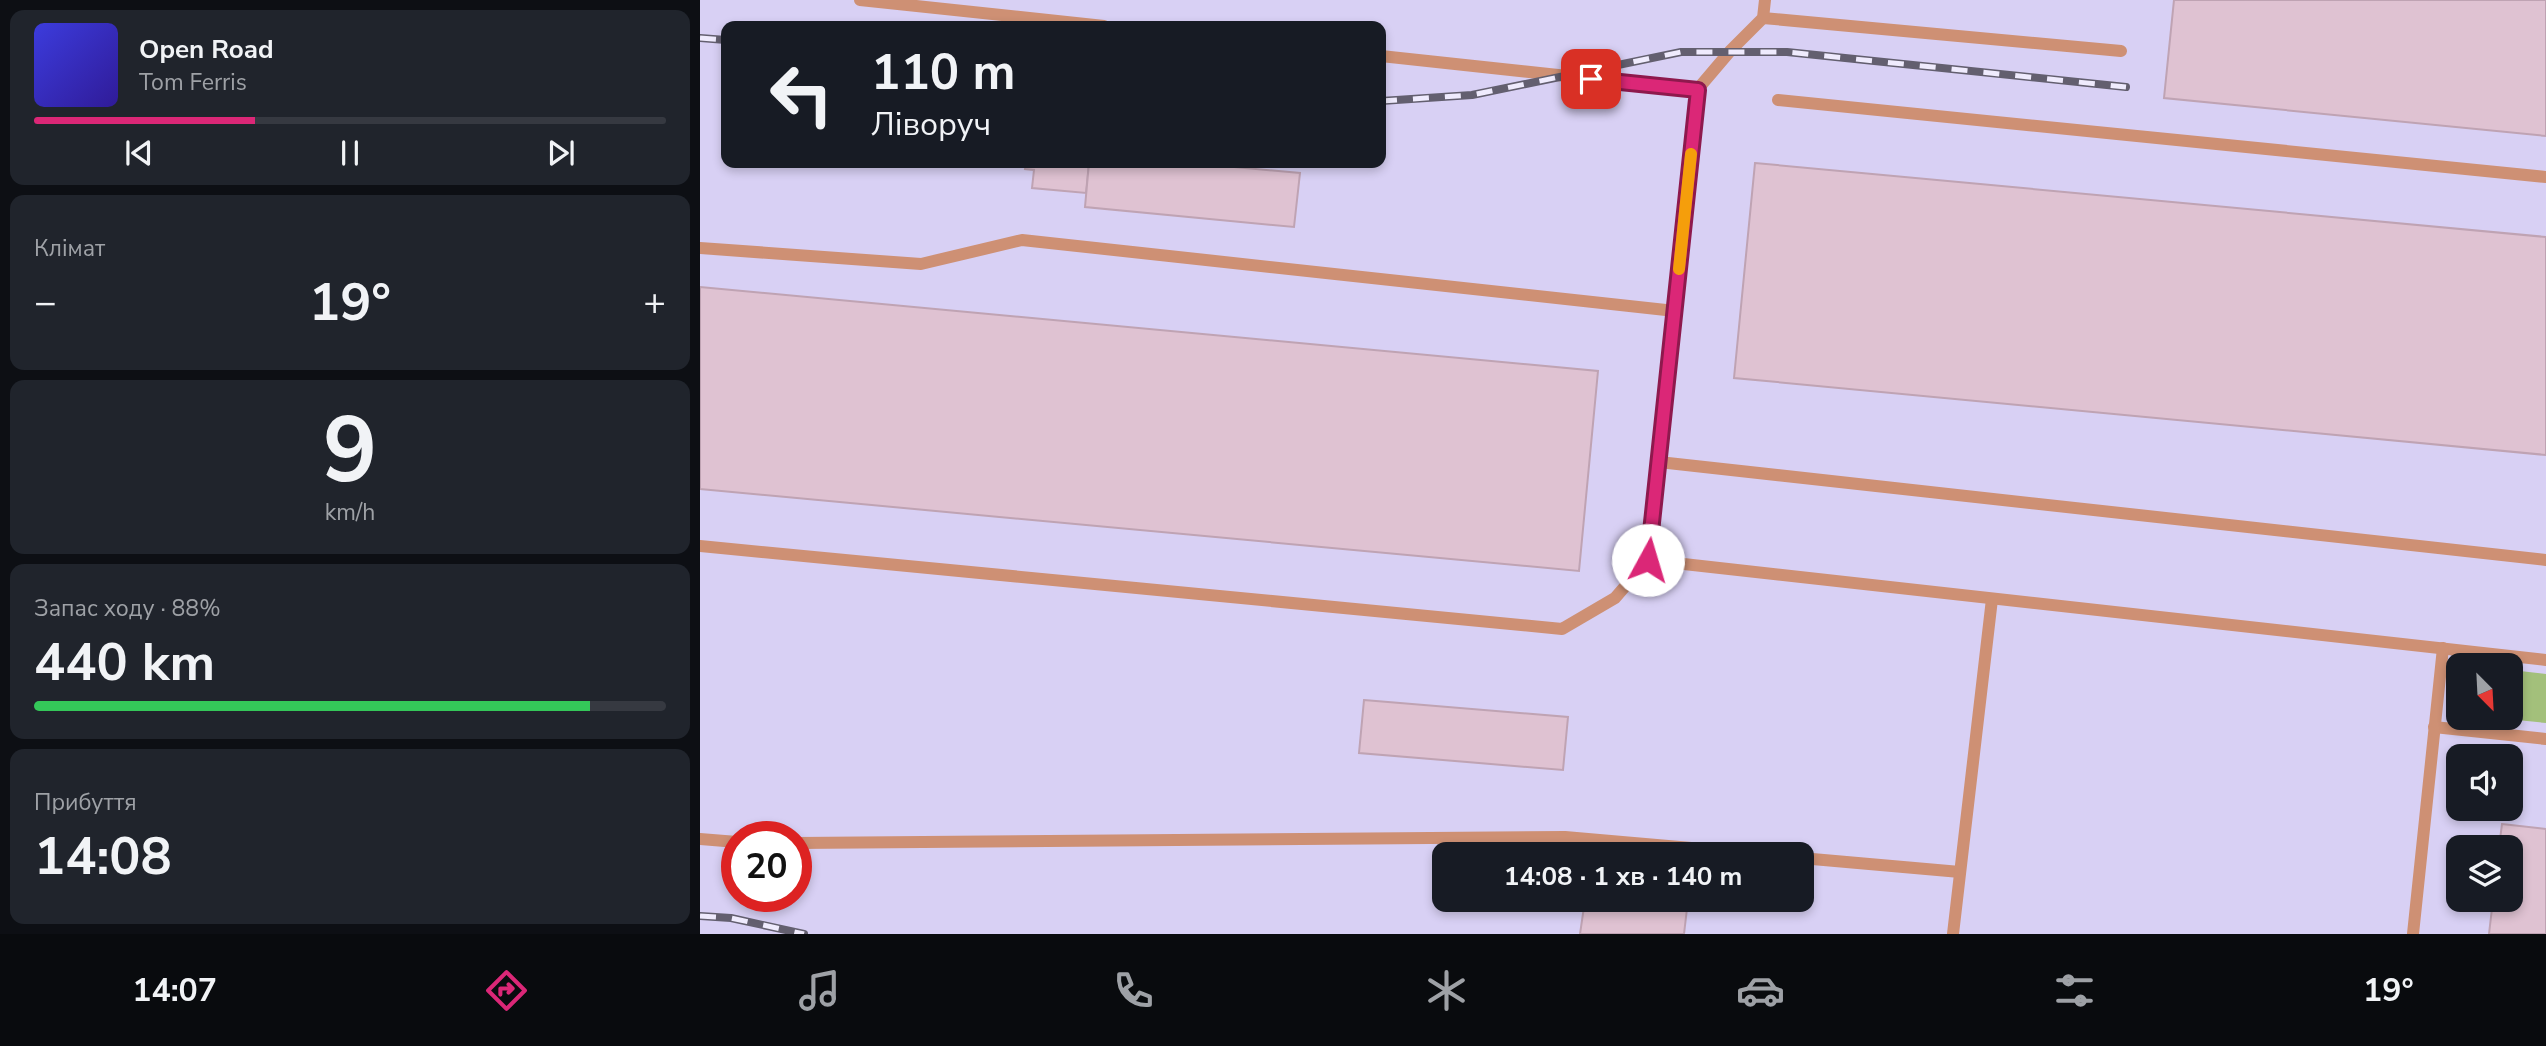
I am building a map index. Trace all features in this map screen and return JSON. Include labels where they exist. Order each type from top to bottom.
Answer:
[{"type":"lane","points":[[860,0],[1057,21]]},
{"type":"lane","points":[[700,546],[1562,629],[1615,598],[1648,560],[1698,90],[1731,50],[1763,18],[1765,0]]},
{"type":"lane","points":[[1763,18],[2122,51]]},
{"type":"lane","points":[[1386,57],[1698,90]]},
{"type":"lane","points":[[1779,100],[2546,177]]},
{"type":"lane","points":[[700,248],[921,264],[1022,240],[1675,311]]},
{"type":"lane","points":[[1659,462],[2546,559]]},
{"type":"lane","points":[[1648,560],[2546,660]]},
{"type":"lane","points":[[1953,934],[1992,599]]},
{"type":"lane","points":[[2413,934],[2443,648]]},
{"type":"lane","points":[[2434,727],[2546,739]]},
{"type":"lane","points":[[812,843],[1565,837],[1622,842]]},
{"type":"lane","points":[[700,839],[721,841]]},
{"type":"lane","points":[[1814,859],[1960,872]]},
{"type":"shaded area","points":[[700,0],[2546,0],[2546,934],[700,934]]},
{"type":"green space","points":[[2524,671],[2546,674],[2546,723],[2524,721]]},
{"type":"building","points":[[2174,0],[2546,0],[2546,136],[2164,98]]},
{"type":"building","points":[[1755,163],[2546,237],[2546,455],[1734,378]]},
{"type":"building","points":[[1088,168],[1086,193],[1032,188],[1034,170],[1025,169]]},
{"type":"building","points":[[1089,168],[1246,168],[1300,173],[1294,227],[1085,207]]},
{"type":"building","points":[[700,287],[1598,371],[1579,571],[700,489]]},
{"type":"building","points":[[1364,700],[1568,717],[1563,770],[1359,753]]},
{"type":"building","points":[[2502,824],[2546,829],[2546,934],[2489,934],[2492,912],[2523,912],[2523,835],[2501,835]]},
{"type":"building","points":[[1583,912],[1687,912],[1684,934],[1580,934]]},
{"type":"railway","points":[[700,38],[721,40]]},
{"type":"railway","points":[[1386,101],[1472,95],[1681,52],[1787,52],[2126,87]]},
{"type":"railway","points":[[700,916],[731,918],[804,934]]},
{"type":"slow traffic","points":[[1679,269],[1691,154]]},
{"type":"route","points":[[1591,79],[1698,90],[1648,560]]}]
